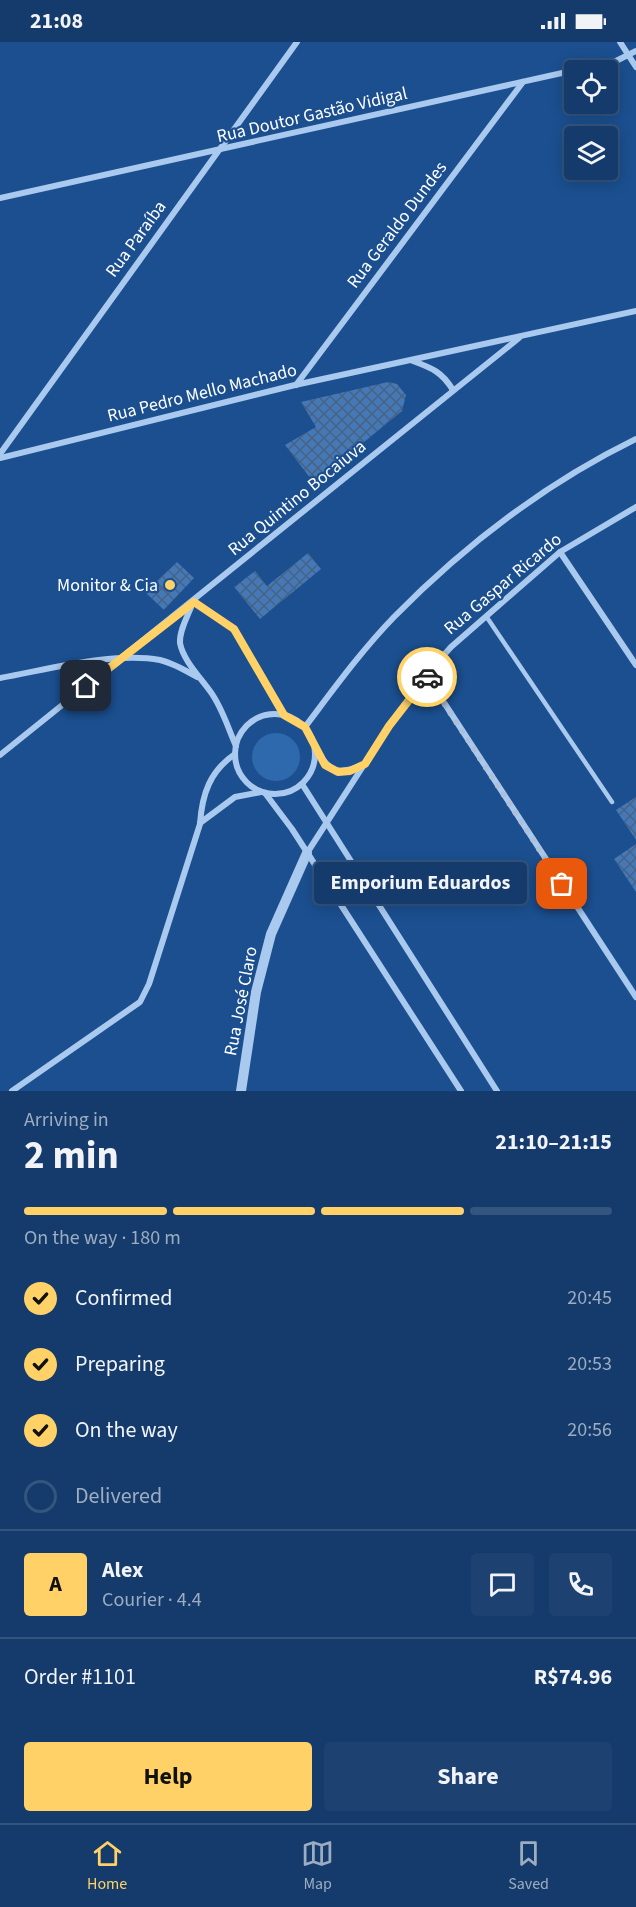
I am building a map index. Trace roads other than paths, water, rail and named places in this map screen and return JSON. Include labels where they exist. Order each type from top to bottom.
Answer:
[{"type":"street","name":"Rua Paraíba","points":[[0,456],[297,42]]},
{"type":"street","points":[[620,42],[636,67]]},
{"type":"street","points":[[629,56],[636,51]]},
{"type":"street","name":"Rua Doutor Gastão Vidigal","points":[[0,198],[218,152],[629,56]]},
{"type":"street","name":"Rua Geraldo Dundes","points":[[295,385],[523,82]]},
{"type":"street","name":"Rua Quintino Bocaiuva","points":[[0,755],[194,602],[519,338],[636,311]]},
{"type":"street","name":"Rua Pedro Mello Machado","points":[[0,456],[295,385],[519,338]]},
{"type":"street","points":[[412,361],[435,369],[443,375],[453,390]]},
{"type":"street","points":[[305,727],[394,618],[433,581],[494,529],[540,494],[636,439]]},
{"type":"street","name":"Rua Gaspar Ricardo","points":[[307,853],[426,675],[486,616],[560,552],[636,507]]},
{"type":"street","points":[[560,552],[636,665]]},
{"type":"street","points":[[236,746],[215,700],[197,677],[180,643],[184,625],[194,602],[234,629],[284,715]]},
{"type":"street","points":[[0,678],[123,657],[159,660],[177,666],[197,677]]},
{"type":"street","points":[[426,675],[636,997]]},
{"type":"street","points":[[365,764],[350,771],[338,772],[325,765],[305,727],[284,715],[268,715],[254,721],[242,732],[236,746],[238,770],[248,783],[263,792],[307,853],[461,1091]]},
{"type":"street","points":[[200,824],[235,796],[263,792],[278,794],[302,784],[310,774],[315,761],[315,747]]},
{"type":"street","points":[[12,1091],[140,1002],[149,984],[200,824],[202,798],[224,762],[236,754]]},
{"type":"street","points":[[302,784],[497,1091]]},
{"type":"street","name":"Rua José Claro","points":[[241,1091],[256,992],[271,934],[307,853]]},
{"type":"street","points":[[24,1083],[29,1091]]},
{"type":"lane","points":[[486,616],[612,802]]},
{"type":"place","name":"Monitor & Cia","points":[[170,585]]},
{"type":"place","name":"Emporium Eduardos","points":[[562,884]]}]
